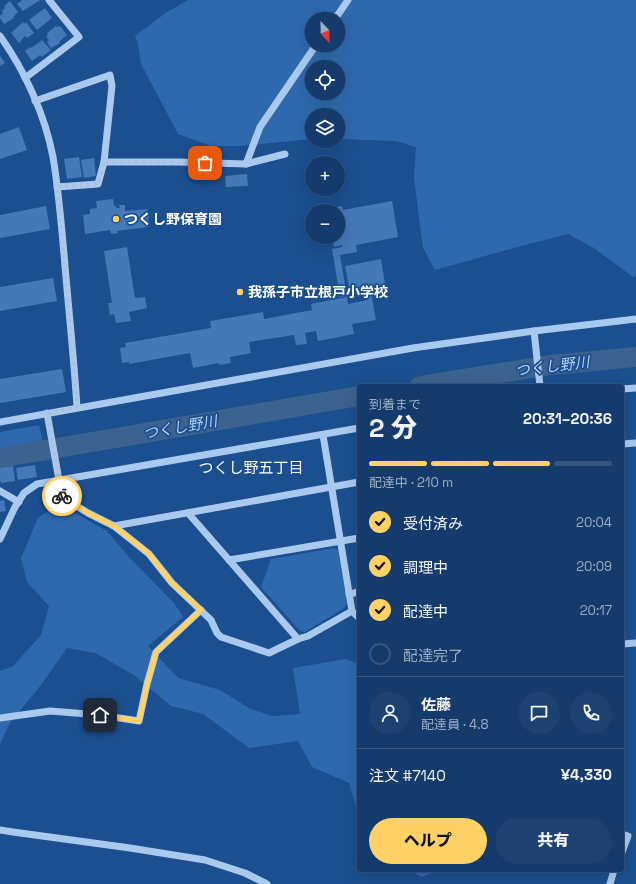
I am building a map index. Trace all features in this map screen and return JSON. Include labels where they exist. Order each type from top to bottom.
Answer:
[{"type":"street","points":[[25,78],[79,37],[49,0]]},
{"type":"street","points":[[340,12],[348,0]]},
{"type":"street","points":[[0,36],[25,78],[46,130],[53,157],[77,407]]},
{"type":"street","points":[[246,164],[260,127],[311,52]]},
{"type":"street","points":[[35,101],[110,75],[112,86],[104,162],[98,184],[57,187]]},
{"type":"street","points":[[104,162],[246,164],[285,154]]},
{"type":"street","points":[[0,422],[77,407],[405,350],[534,331],[636,319]]},
{"type":"street","points":[[534,331],[540,384]]},
{"type":"street","points":[[624,389],[636,388]]},
{"type":"street","points":[[47,413],[62,497],[88,513],[114,526],[149,554],[172,583],[211,620],[216,633],[221,637],[269,653],[298,639],[308,636],[352,611]]},
{"type":"street","points":[[0,539],[24,493],[37,484],[357,428]]},
{"type":"street","points":[[323,434],[352,611],[357,616]]},
{"type":"street","points":[[624,444],[636,443]]},
{"type":"street","points":[[114,526],[357,482]]},
{"type":"street","points":[[0,491],[19,502]]},
{"type":"street","points":[[188,513],[298,639]]},
{"type":"street","points":[[229,560],[357,538]]},
{"type":"street","points":[[349,594],[357,592]]},
{"type":"street","points":[[0,718],[50,712],[100,715],[139,721],[156,652],[201,610]]},
{"type":"street","points":[[624,644],[636,643]]},
{"type":"street","points":[[0,830],[205,860],[245,873],[267,884]]},
{"type":"street","points":[[624,835],[628,836],[624,847]]},
{"type":"street","points":[[610,884],[613,872]]},
{"type":"shaded area","points":[[188,0],[636,0],[636,275],[633,277],[594,248],[568,234],[435,270],[423,248],[414,178],[416,147],[396,141],[345,139],[345,108],[305,108],[305,140],[240,146],[211,146],[178,134],[141,64],[138,44],[135,36],[167,12]]},
{"type":"shaded area","points":[[39,425],[44,446],[0,453],[0,432]]},
{"type":"shaded area","points":[[59,504],[107,531],[129,557],[174,603],[183,617],[148,646],[178,678],[220,690],[249,708],[272,716],[300,714],[293,668],[346,659],[357,663],[357,810],[349,783],[312,767],[298,741],[249,748],[203,714],[171,706],[134,675],[95,653],[67,648],[41,685],[10,723],[0,744],[0,671],[13,666],[41,635],[49,606],[27,582],[21,558],[38,518]]},
{"type":"shaded area","points":[[334,548],[338,550],[347,603],[344,608],[305,632],[300,631],[261,587],[271,559]]},
{"type":"shaded area","points":[[412,872],[433,872],[422,877]]},
{"type":"building","points":[[22,0],[40,0],[23,11],[17,4]]},
{"type":"building","points":[[10,1],[18,12],[13,17],[14,18],[4,24],[0,16],[5,8],[4,6]]},
{"type":"building","points":[[45,8],[52,18],[37,30],[29,20]]},
{"type":"building","points":[[23,22],[24,24],[26,22],[34,33],[27,38],[25,36],[19,43],[11,33]]},
{"type":"building","points":[[56,26],[60,26],[67,35],[59,42],[60,43],[51,48],[47,42],[49,40],[46,36],[48,35],[47,33]]},
{"type":"building","points":[[42,40],[51,50],[42,57],[40,55],[32,61],[25,51]]},
{"type":"building","points":[[0,56],[5,63],[0,66]]},
{"type":"building","points":[[19,127],[27,150],[0,159],[0,134]]},
{"type":"building","points":[[79,157],[82,177],[67,179],[64,159]]},
{"type":"building","points":[[94,158],[96,176],[84,178],[81,160]]},
{"type":"building","points":[[247,174],[248,186],[226,187],[225,176]]},
{"type":"building","points":[[113,199],[114,206],[116,206],[116,208],[120,208],[119,205],[125,205],[125,211],[148,209],[149,227],[117,231],[118,233],[111,234],[110,230],[85,234],[83,215],[90,214],[90,209],[97,208],[96,201]]},
{"type":"building","points":[[392,201],[398,237],[356,245],[357,252],[340,255],[347,296],[340,297],[332,249],[342,247],[342,245],[334,247],[333,244],[345,244],[345,210]]},
{"type":"building","points":[[46,206],[50,229],[0,238],[0,215]]},
{"type":"building","points":[[127,247],[135,298],[145,297],[147,308],[129,312],[131,321],[116,323],[114,314],[110,315],[108,303],[112,303],[104,251]]},
{"type":"building","points":[[381,259],[386,290],[371,293],[376,320],[352,324],[354,334],[318,341],[316,331],[305,333],[307,344],[296,345],[294,335],[249,342],[251,353],[230,357],[231,363],[219,365],[219,363],[193,368],[190,353],[129,364],[129,362],[122,363],[120,348],[126,347],[125,343],[211,328],[210,321],[263,312],[264,319],[312,310],[311,304],[347,297],[348,304],[367,300],[366,294],[351,296],[345,266]]},
{"type":"building","points":[[53,278],[57,301],[0,311],[0,287]]},
{"type":"building","points":[[62,369],[66,392],[0,403],[0,379]]},
{"type":"building","points":[[35,465],[37,477],[18,480],[16,468]]},
{"type":"building","points":[[13,466],[15,481],[1,483],[0,468]]},
{"type":"building","points":[[4,500],[6,511],[0,512],[0,501]]},
{"type":"waterway","name":"つくし野川","points":[[432,384],[550,365],[636,357]]},
{"type":"waterway","name":"つくし野川","points":[[0,458],[357,396]]},
{"type":"way so far","points":[[62,496],[47,413],[77,407],[70,314],[57,187],[98,184],[104,162],[205,163]]},
{"type":"place","name":"つくし野保育園","points":[[116,219]]},
{"type":"place","name":"我孫子市立根戸小学校","points":[[240,292]]},
{"type":"district","name":"つくし野五丁目","points":[[251,467]]},
{"type":"route","points":[[62,496],[88,513],[114,526],[132,540],[149,554],[172,583],[201,610],[156,652],[139,721],[100,715]]}]
